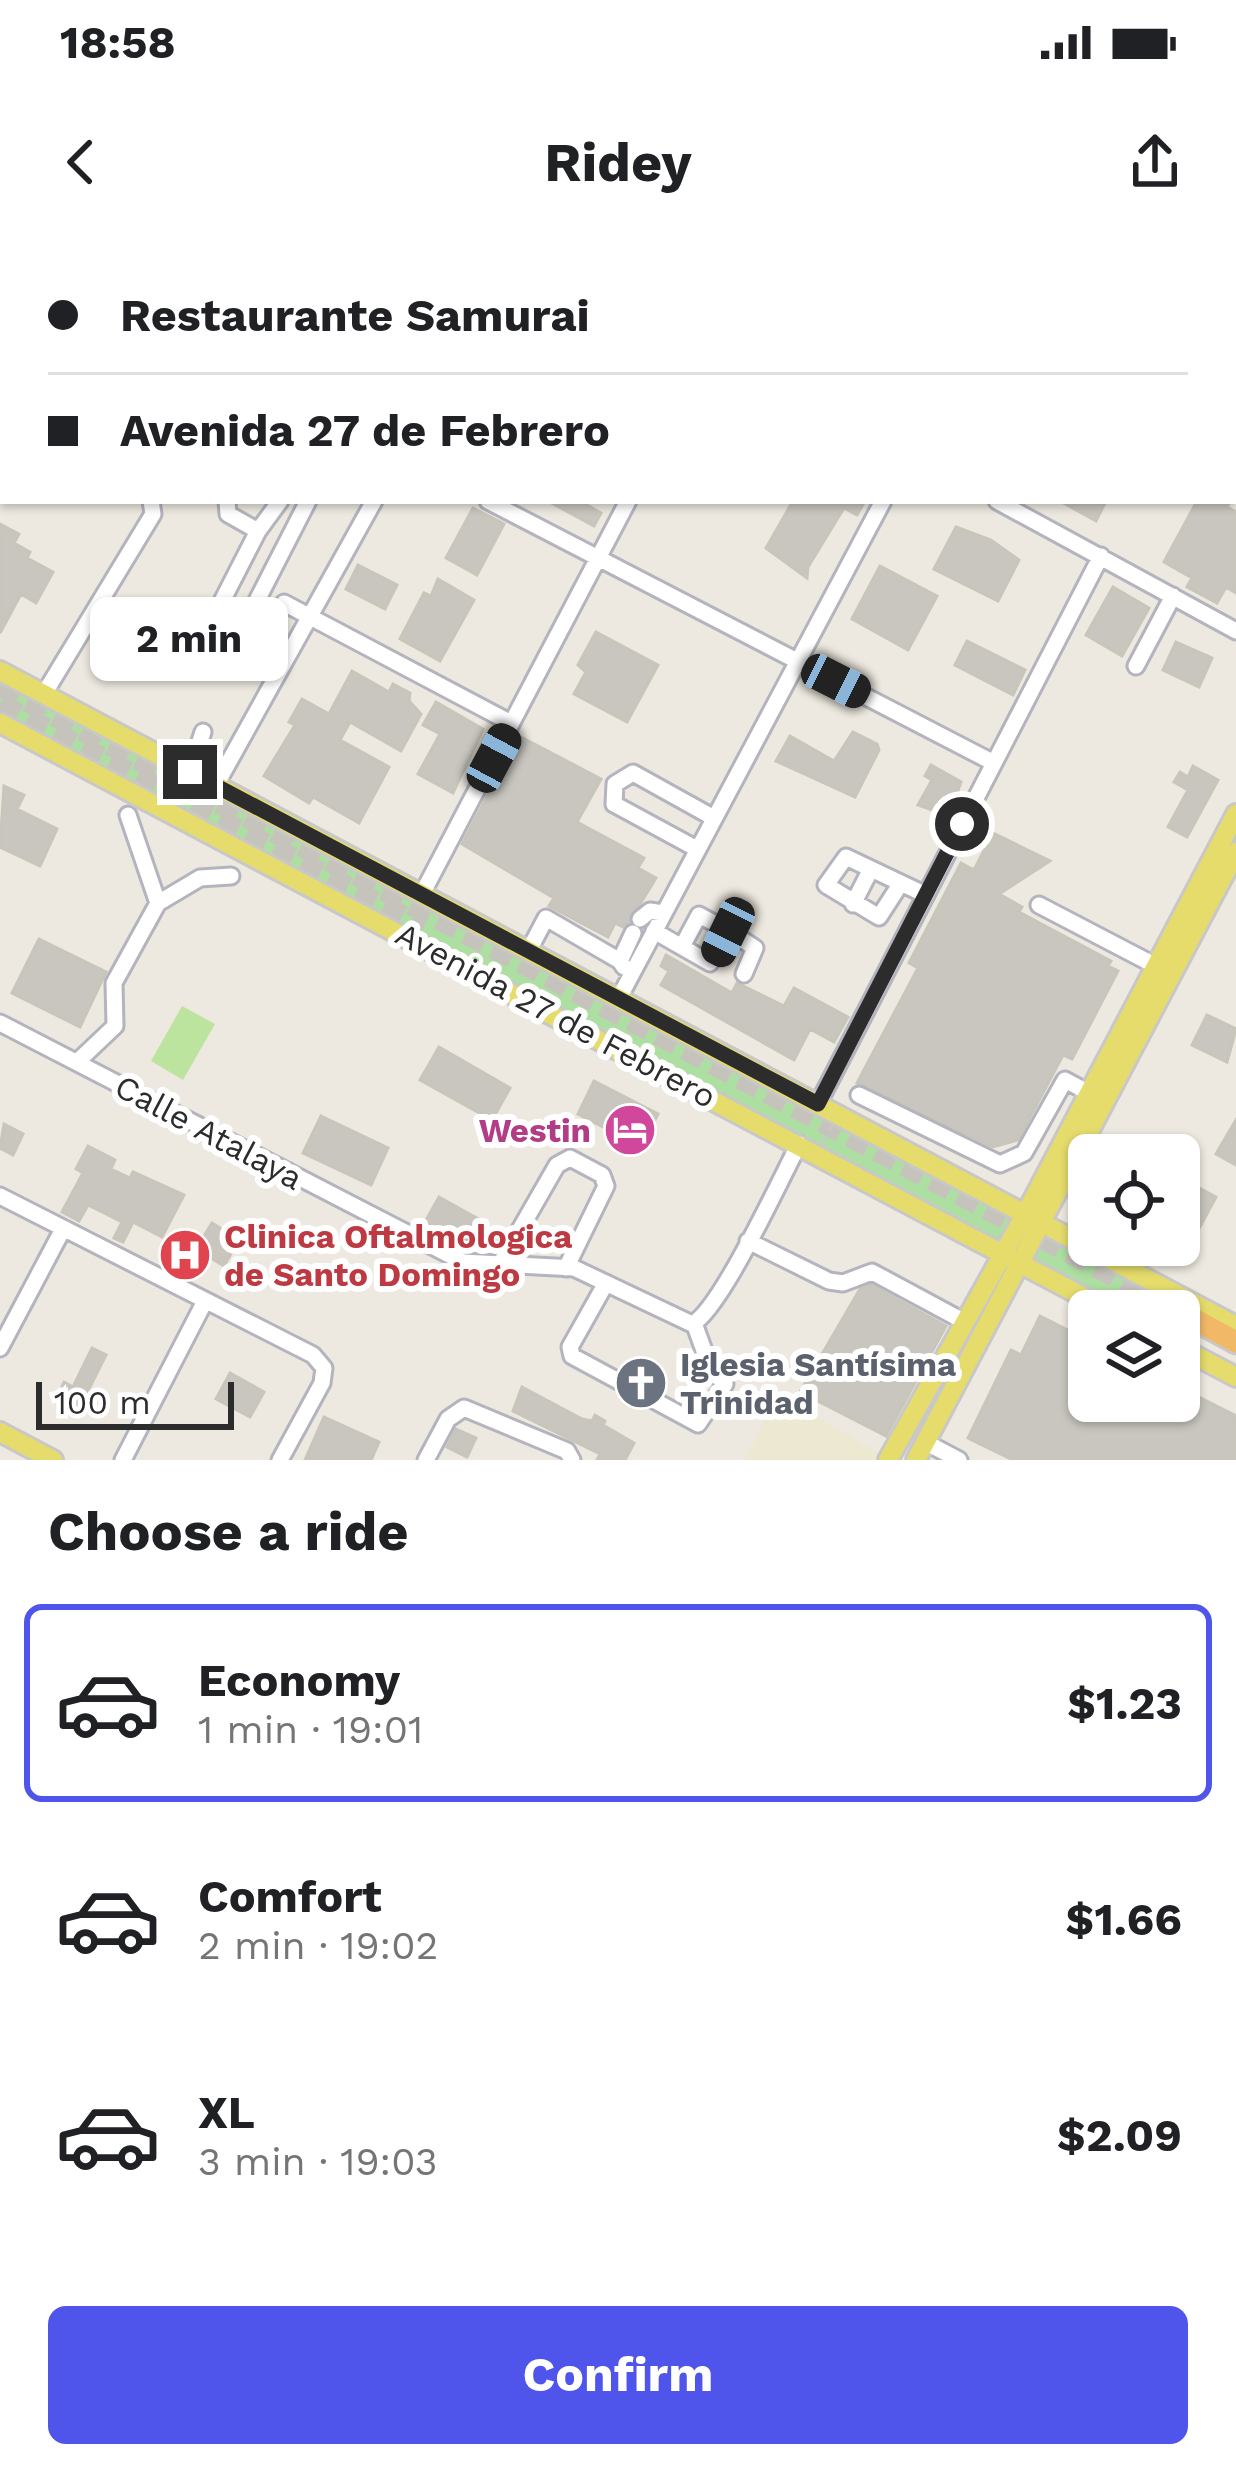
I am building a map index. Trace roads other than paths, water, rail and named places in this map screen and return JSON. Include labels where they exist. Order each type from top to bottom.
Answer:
[{"type":"highway","points":[[1200,1322],[1236,1342]]},
{"type":"highway","points":[[1200,1337],[1236,1356]]},
{"type":"main road","name":"Avenida 27 de Febrero","points":[[0,670],[1236,1326]]},
{"type":"main road","name":"Avenida 27 de Febrero","points":[[0,723],[1070,1290]]},
{"type":"main road","points":[[1034,1217],[1089,1093],[1236,814]]},
{"type":"main road","points":[[916,1460],[1011,1259],[1236,853]]},
{"type":"main road","points":[[888,1460],[964,1322],[1011,1259]]},
{"type":"main road","points":[[1200,1358],[1236,1376]]},
{"type":"main road","points":[[0,1432],[53,1460]]},
{"type":"street","points":[[44,694],[152,514],[151,504]]},
{"type":"street","points":[[226,504],[228,514],[257,531]]},
{"type":"street","points":[[278,504],[266,527],[257,531],[218,609],[220,616],[238,627],[246,622],[306,504]]},
{"type":"street","points":[[216,785],[372,504]]},
{"type":"street","points":[[494,504],[994,763]]},
{"type":"street","points":[[422,894],[626,504]]},
{"type":"street","points":[[626,966],[654,932],[881,504]]},
{"type":"street","points":[[1003,504],[1236,631]]},
{"type":"street","points":[[818,1104],[1101,556]]},
{"type":"street","points":[[1136,666],[1173,596]]},
{"type":"street","points":[[284,603],[512,723]]},
{"type":"street","points":[[190,772],[203,732]]},
{"type":"street","points":[[697,849],[614,804],[615,784],[622,775],[633,773],[714,818]]},
{"type":"street","points":[[128,815],[158,903]]},
{"type":"street","points":[[901,883],[883,916],[826,885],[842,858],[871,869],[901,883],[926,895]]},
{"type":"street","points":[[854,904],[871,869]]},
{"type":"street","points":[[77,1062],[115,1027],[114,982],[158,903],[200,878],[232,876]]},
{"type":"street","points":[[1039,905],[1156,965]]},
{"type":"street","points":[[619,998],[636,926],[650,910],[663,913]]},
{"type":"street","points":[[685,941],[699,916],[728,932],[755,948],[744,974]]},
{"type":"street","points":[[529,950],[546,918],[626,966]]},
{"type":"street","points":[[654,932],[710,963],[728,932]]},
{"type":"street","name":"Calle Atalaya","points":[[0,1023],[436,1250],[466,1262],[499,1267],[566,1268],[694,1323]]},
{"type":"street","points":[[859,1095],[1000,1164],[1024,1153],[1065,1080],[1089,1093]]},
{"type":"street","points":[[606,1282],[570,1347],[572,1356],[698,1424],[725,1384],[711,1370],[694,1323],[703,1318],[808,1149]]},
{"type":"street","points":[[499,1267],[557,1165],[570,1158],[602,1175],[607,1186],[566,1268]]},
{"type":"street","points":[[0,1196],[313,1355],[323,1368],[322,1383],[280,1460]]},
{"type":"street","points":[[0,1348],[5,1326],[63,1229]]},
{"type":"street","points":[[748,1240],[829,1281],[843,1283],[872,1272],[964,1322]]},
{"type":"street","points":[[123,1460],[204,1303]]},
{"type":"street","points":[[426,1460],[448,1419],[470,1408],[567,1451],[572,1460]]},
{"type":"street","points":[[926,1442],[959,1460]]},
{"type":"tunnel","points":[[0,687],[1140,1290]]},
{"type":"tunnel","points":[[0,704],[424,927]]},
{"type":"place","name":"Westin","points":[[630,1130]]},
{"type":"place","name":"Clinica Oftalmologica de Santo Domingo","points":[[185,1255]]},
{"type":"place","name":"Iglesia Santísima Trinidad","points":[[641,1383]]}]
